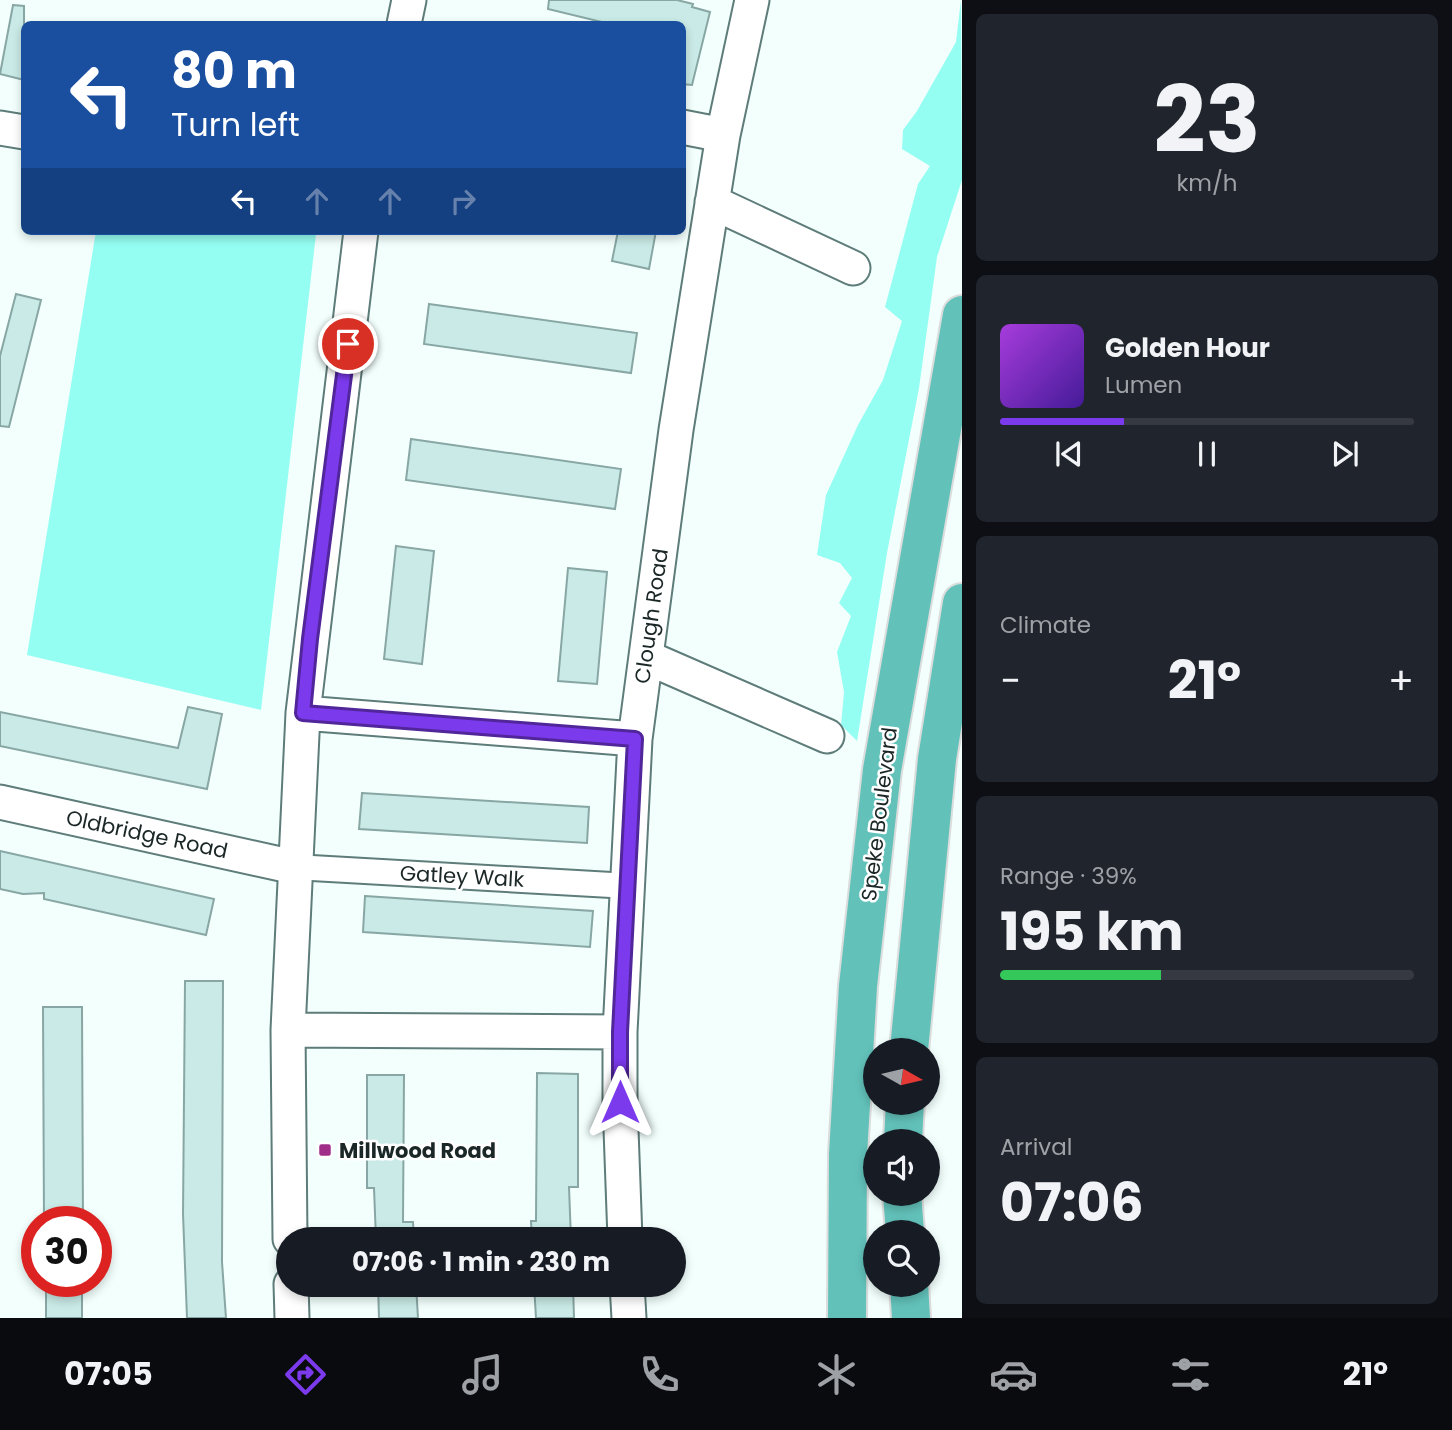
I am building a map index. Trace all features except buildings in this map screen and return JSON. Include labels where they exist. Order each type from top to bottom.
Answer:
[{"type":"highway","name":"Speke Boulevard","points":[[847,1318],[848,1154],[858,986],[882,771],[962,315]]},
{"type":"highway","points":[[910,1038],[937,759],[962,603]]},
{"type":"highway","points":[[901,1297],[901,1318]]},
{"type":"highway","points":[[910,1297],[911,1318]]},
{"type":"street","points":[[405,21],[409,0]]},
{"type":"street","name":"Clough Road","points":[[625,1227],[620,1032],[635,739],[676,430],[712,202],[723,135],[752,0]]},
{"type":"street","points":[[0,128],[21,132]]},
{"type":"street","points":[[686,128],[723,135]]},
{"type":"street","points":[[712,202],[853,268]]},
{"type":"street","points":[[290,1227],[288,1030],[303,713],[310,639],[358,276],[361,235]]},
{"type":"street","points":[[646,657],[827,736]]},
{"type":"street","points":[[303,713],[635,739]]},
{"type":"street","name":"Oldbridge Road","points":[[0,802],[294,867]]},
{"type":"street","name":"Gatley Walk","points":[[294,867],[629,886]]},
{"type":"street","points":[[288,1030],[620,1032]]},
{"type":"street","points":[[291,1297],[292,1318]]},
{"type":"street","points":[[628,1297],[629,1318]]},
{"type":"shaded area","points":[[961,0],[962,180],[937,257],[919,388],[887,553],[857,741],[841,725],[844,692],[837,652],[851,616],[839,603],[852,578],[840,563],[817,555],[826,495],[858,425],[883,380],[902,321],[885,307],[918,184],[930,166],[902,149],[903,130],[917,111],[956,42]]},
{"type":"shaded area","points":[[95,235],[316,235],[261,710],[27,655]]},
{"type":"place","name":"Millwood Road","points":[[325,1150]]},
{"type":"route","points":[[348,344],[303,713],[635,739],[620,1032],[620,1102]]}]
